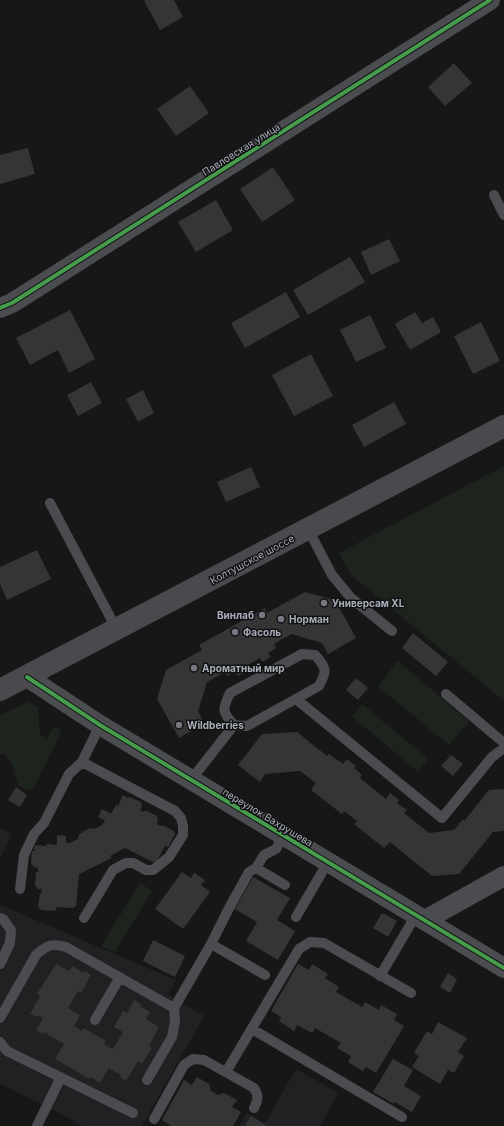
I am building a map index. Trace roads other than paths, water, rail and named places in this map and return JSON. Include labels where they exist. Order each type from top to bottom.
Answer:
[{"type":"main road","name":"Колтушское шоссе","points":[[0,690],[504,426]]},
{"type":"street","name":"Павловская улица","points":[[0,308],[12,303],[490,0]]},
{"type":"street","name":"переулок Вахрушева","points":[[27,677],[100,725],[504,968]]},
{"type":"street","points":[[420,918],[504,876]]},
{"type":"lane","points":[[494,195],[504,215]]},
{"type":"lane","points":[[50,503],[117,630]]},
{"type":"lane","points":[[308,529],[332,575],[351,598],[392,631]]},
{"type":"lane","points":[[302,654],[315,655],[323,664],[325,674],[319,686],[248,726],[234,725],[226,716],[224,705],[230,693],[302,654]]},
{"type":"lane","points":[[446,694],[504,743]]},
{"type":"lane","points":[[296,699],[442,818],[492,757],[504,748]]},
{"type":"lane","points":[[20,889],[24,854],[34,834],[44,823],[69,774],[82,762],[100,725]]},
{"type":"lane","points":[[192,780],[234,725]]},
{"type":"lane","points":[[82,762],[175,811],[181,818],[183,826],[183,835],[169,857],[153,870],[146,870],[133,863],[126,863],[113,870],[84,918]]},
{"type":"lane","points":[[147,1080],[172,1037],[175,1021],[174,1008],[212,944],[228,910],[249,872],[256,868],[264,855],[276,849],[284,836]]},
{"type":"lane","points":[[296,917],[328,862]]},
{"type":"lane","points":[[256,868],[284,885]]},
{"type":"lane","points":[[0,918],[11,930],[10,943],[0,964]]},
{"type":"lane","points":[[380,976],[420,918]]},
{"type":"lane","points":[[226,1072],[299,949],[310,942],[324,943],[411,994]]},
{"type":"lane","points":[[0,1018],[36,955],[44,947],[55,944],[66,946],[174,1008]]},
{"type":"lane","points":[[212,944],[265,975]]},
{"type":"lane","points":[[95,1020],[120,977]]},
{"type":"lane","points":[[252,1029],[402,1118]]},
{"type":"lane","points":[[0,1042],[7,1051],[133,1113]]},
{"type":"lane","points":[[154,1119],[184,1065],[193,1059],[204,1060],[254,1088],[258,1095],[254,1108]]},
{"type":"lane","points":[[37,1126],[61,1077]]},
{"type":"place","name":"Универсам XL","points":[[324,603]]},
{"type":"place","name":"Винлаб","points":[[262,615]]},
{"type":"place","name":"Норман","points":[[281,619]]},
{"type":"place","name":"Фасоль","points":[[235,632]]},
{"type":"place","name":"Ароматный мир","points":[[194,668]]},
{"type":"place","name":"Wildberries","points":[[179,725]]}]
